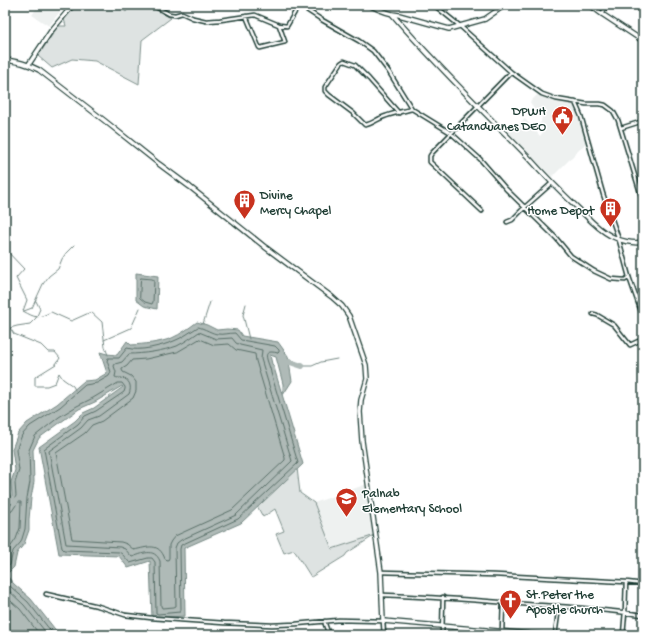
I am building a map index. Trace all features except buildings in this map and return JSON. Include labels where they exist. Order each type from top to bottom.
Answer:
[{"type":"street","points":[[29,64],[51,31],[73,5]]},
{"type":"street","points":[[153,5],[169,14],[175,15],[182,13],[193,18],[206,21],[255,15],[279,26],[286,26],[301,5],[322,20],[359,41],[372,51],[389,72],[412,109],[451,134],[480,159],[506,189],[556,238],[571,256],[594,271],[611,279],[625,280],[629,277]]},
{"type":"street","points":[[370,5],[379,10],[392,14],[449,29],[486,19],[505,5]]},
{"type":"street","points":[[434,5],[460,26],[511,72],[542,94],[556,99],[586,104],[605,105],[613,111],[616,115],[643,202]]},
{"type":"street","points":[[590,5],[643,41]]},
{"type":"street","points":[[602,14],[607,5]]},
{"type":"street","points":[[392,14],[417,43],[477,106],[552,183],[597,226],[612,237],[619,240],[643,242]]},
{"type":"street","points":[[246,16],[260,48],[284,42],[279,26]]},
{"type":"street","points":[[5,60],[29,64],[39,70],[259,243],[332,297],[342,306],[349,316],[366,365],[367,379],[361,400],[360,412],[362,441],[381,572],[384,635]]},
{"type":"street","points":[[399,112],[355,65],[344,61],[325,86],[325,91],[329,95],[353,113],[365,125],[385,116],[412,109]]},
{"type":"street","points":[[482,212],[430,162],[430,156],[511,72]]},
{"type":"street","points":[[575,102],[581,116],[603,194],[643,317]]},
{"type":"street","points":[[620,128],[643,121]]},
{"type":"street","points":[[507,222],[512,220],[524,207],[552,183]]},
{"type":"street","points":[[593,314],[614,325],[630,345],[643,339]]},
{"type":"street","points":[[381,572],[495,575],[643,584]]},
{"type":"street","points":[[623,635],[626,582]]},
{"type":"street","points":[[46,594],[98,606],[125,615],[152,618],[272,625],[296,624],[325,620],[383,621],[543,635]]},
{"type":"street","points":[[383,595],[443,597],[559,606],[643,615]]},
{"type":"street","points":[[442,635],[443,597]]},
{"type":"street","points":[[502,631],[503,602]]},
{"type":"street","points":[[556,635],[559,606]]},
{"type":"street","points":[[325,620],[329,635]]},
{"type":"shaded area","points":[[39,5],[65,5],[49,26],[32,15]]},
{"type":"shaded area","points":[[74,5],[118,5],[126,12],[131,5],[147,5],[171,18],[142,40],[139,84],[95,61],[72,59],[52,68],[38,56],[58,26],[66,26],[64,19]]},
{"type":"shaded area","name":"DPWH Catanduanes DEO","points":[[539,93],[552,100],[574,104],[586,143],[552,177],[507,132],[525,119],[540,136],[544,131],[539,124],[542,116],[534,109],[530,102]]},
{"type":"shaded area","points":[[297,468],[300,493],[314,503],[332,549],[375,535],[311,577],[294,550],[284,553],[276,534],[284,531],[275,509],[263,517],[257,506]]},
{"type":"shaded area","name":"Palnab Elementary School","points":[[367,484],[375,535],[332,549],[314,503]]},
{"type":"water","points":[[136,273],[158,276],[157,309],[144,306],[136,300]]},
{"type":"water","points":[[197,322],[217,330],[238,330],[242,336],[278,342],[288,356],[292,381],[283,395],[283,384],[276,357],[270,355],[303,464],[241,523],[184,548],[185,616],[152,618],[150,561],[128,568],[119,556],[59,554],[39,447],[75,421],[83,413],[94,408],[123,387],[122,386],[95,402],[79,409],[39,438],[33,450],[34,482],[31,498],[29,530],[24,544],[17,553],[14,567],[6,575],[31,599],[60,635],[5,635],[6,504],[12,496],[11,482],[15,470],[12,449],[18,433],[27,423],[57,404],[84,381],[95,380],[107,373],[100,352],[117,355],[127,341],[131,345],[167,340],[179,335]]},
{"type":"waterway","points":[[24,311],[32,308],[43,284],[49,276],[58,269],[62,259],[74,245]]},
{"type":"waterway","points":[[5,249],[24,269],[16,278],[27,300],[23,311],[37,317],[51,312],[71,321],[91,312],[102,322],[105,347],[108,355]]},
{"type":"waterway","points":[[36,301],[40,309],[36,318],[30,324],[10,328],[14,334],[41,345],[48,352],[55,352],[60,358],[56,364],[35,377],[35,386],[47,386],[55,383],[59,373],[63,379],[73,386],[75,390]]},
{"type":"waterway","points":[[203,324],[210,302]]},
{"type":"waterway","points":[[246,304],[243,315],[249,339]]},
{"type":"waterway","points":[[104,340],[131,328],[140,308]]},
{"type":"waterway","points":[[302,366],[312,366],[321,362],[337,359]]},
{"type":"waterway","points":[[284,360],[286,363],[290,362],[302,366]]},
{"type":"waterway","points":[[5,494],[15,502]]},
{"type":"place","name":"DPWH Catanduanes DEO","points":[[562,136]]},
{"type":"place","name":"Divine Mercy Chapel","points":[[245,220]]},
{"type":"place","name":"Home Depot","points":[[610,228]]},
{"type":"place","name":"Palnab Elementary School","points":[[346,518]]},
{"type":"place","name":"St.Peter the Apostle church","points":[[510,620]]}]
